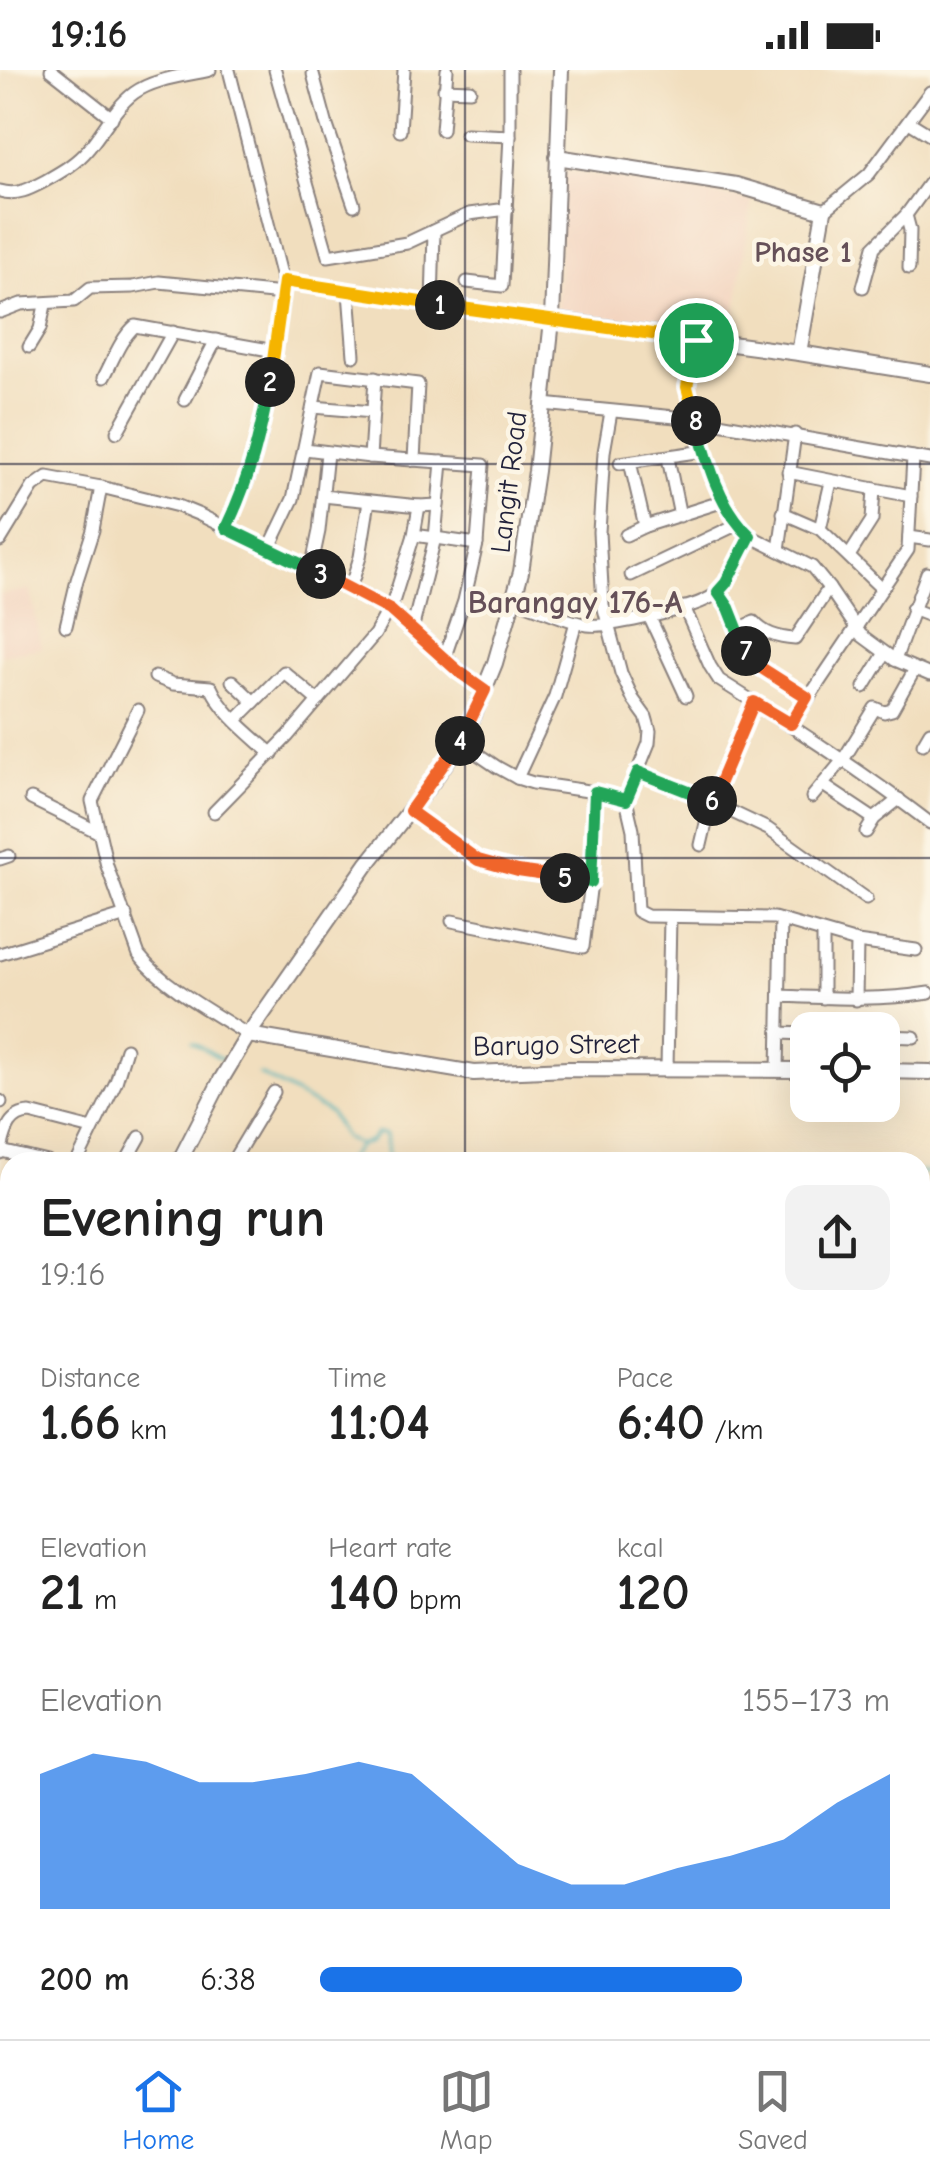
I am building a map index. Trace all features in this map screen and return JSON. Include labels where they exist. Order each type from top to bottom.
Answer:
[{"type":"main road","name":"Langit Road","points":[[184,1152],[248,1035],[368,863],[460,742],[485,690],[514,600],[528,531],[552,320],[561,70]]},
{"type":"main road","points":[[557,157],[736,186],[824,211],[799,353]]},
{"type":"main road","points":[[552,320],[930,374]]},
{"type":"main road","name":"Barugo Street","points":[[248,1035],[474,1072],[790,1070]]},
{"type":"main road","points":[[900,1071],[930,1072]]},
{"type":"street","points":[[51,70],[112,118]]},
{"type":"street","points":[[0,192],[20,192],[75,162],[137,91],[210,70]]},
{"type":"street","points":[[226,528],[244,490],[260,438],[284,288],[229,70]]},
{"type":"street","points":[[276,70],[328,256],[407,243],[469,214],[507,208]]},
{"type":"street","points":[[400,131],[404,70]]},
{"type":"street","points":[[442,130],[446,70]]},
{"type":"street","points":[[467,282],[502,286],[510,70]]},
{"type":"street","points":[[313,74],[354,205]]},
{"type":"street","points":[[444,89],[470,90]]},
{"type":"street","points":[[824,211],[868,174],[930,92]]},
{"type":"street","points":[[909,122],[930,136]]},
{"type":"street","points":[[466,134],[510,136]]},
{"type":"street","points":[[863,287],[872,249],[906,215],[930,182]]},
{"type":"street","points":[[906,215],[910,230],[909,268]]},
{"type":"street","points":[[432,304],[434,232]]},
{"type":"street","points":[[0,312],[21,304],[74,301],[90,288],[160,282],[350,292],[552,320]]},
{"type":"street","points":[[350,292],[354,356]]},
{"type":"street","points":[[30,347],[40,329],[44,304]]},
{"type":"street","points":[[104,376],[131,327],[275,351]]},
{"type":"street","points":[[117,432],[173,332]]},
{"type":"street","points":[[185,400],[216,340]]},
{"type":"street","points":[[696,340],[687,387],[704,450],[724,501],[738,524],[750,536],[805,562],[829,588],[854,628],[890,656],[930,675]]},
{"type":"street","points":[[269,549],[293,499],[320,372],[418,384],[414,460]]},
{"type":"street","points":[[370,457],[375,378]]},
{"type":"street","points":[[543,404],[696,419],[930,460]]},
{"type":"street","points":[[313,407],[373,412]]},
{"type":"street","points":[[611,412],[604,452],[600,578],[608,625],[626,686],[650,726],[649,742],[626,800],[633,830],[636,909],[643,916],[774,918],[857,942],[916,950]]},
{"type":"street","points":[[779,550],[795,434]]},
{"type":"street","points":[[304,450],[483,465],[476,544],[464,601],[444,659]]},
{"type":"street","points":[[645,526],[625,463],[704,450]]},
{"type":"street","points":[[311,569],[327,453]]},
{"type":"street","points":[[791,724],[908,550],[914,457]]},
{"type":"street","points":[[668,458],[680,516]]},
{"type":"street","points":[[412,630],[435,538],[442,462]]},
{"type":"street","points":[[788,472],[911,496]]},
{"type":"street","points":[[0,541],[33,487],[47,477],[178,506],[390,610],[485,690]]},
{"type":"street","points":[[820,529],[832,482]]},
{"type":"street","points":[[66,626],[101,487]]},
{"type":"street","points":[[849,556],[872,520],[874,489]]},
{"type":"street","points":[[323,496],[438,505]]},
{"type":"street","points":[[350,589],[369,501]]},
{"type":"street","points":[[626,535],[724,501]]},
{"type":"street","points":[[214,812],[272,754],[375,634],[390,610],[419,506]]},
{"type":"street","points":[[784,513],[820,529],[882,589]]},
{"type":"street","points":[[630,575],[738,524]]},
{"type":"street","points":[[414,535],[476,544]]},
{"type":"street","points":[[514,600],[576,622],[608,625],[684,607],[718,592],[750,536]]},
{"type":"street","points":[[909,537],[930,540]]},
{"type":"street","points":[[864,688],[890,656],[928,574],[903,560]]},
{"type":"street","points":[[738,629],[754,622],[781,638],[795,640],[829,588]]},
{"type":"street","points":[[718,592],[752,662],[807,697]]},
{"type":"street","points":[[684,607],[720,680],[844,760],[930,823]]},
{"type":"street","points":[[912,609],[930,616]]},
{"type":"street","points":[[649,616],[686,696]]},
{"type":"street","points":[[517,778],[555,696],[576,622]]},
{"type":"street","points":[[812,797],[844,760],[875,708],[892,710],[915,669]]},
{"type":"street","points":[[236,720],[284,672],[318,701]]},
{"type":"street","points":[[155,677],[173,684],[211,688],[216,700],[272,754]]},
{"type":"street","points":[[232,681],[254,702]]},
{"type":"street","points":[[701,845],[712,802],[754,702]]},
{"type":"street","points":[[138,710],[92,801],[107,866],[139,955],[148,967],[248,1035]]},
{"type":"street","points":[[460,742],[517,778],[626,800]]},
{"type":"street","points":[[638,772],[768,829],[866,900]]},
{"type":"street","points":[[824,785],[874,818]]},
{"type":"street","points":[[452,921],[583,947],[595,792]]},
{"type":"street","points":[[31,799],[98,832]]},
{"type":"street","points":[[866,832],[874,818],[898,799]]},
{"type":"street","points":[[410,811],[478,860],[518,871],[591,882]]},
{"type":"street","points":[[0,954],[126,915]]},
{"type":"street","points":[[667,1068],[670,917]]},
{"type":"street","points":[[778,1070],[781,920]]},
{"type":"street","points":[[823,934],[823,998]]},
{"type":"street","points":[[856,1000],[857,942]]},
{"type":"street","points":[[780,996],[856,1000],[928,993]]},
{"type":"street","points":[[779,1033],[790,1033]]},
{"type":"street","points":[[900,1037],[914,1038]]},
{"type":"street","points":[[82,1152],[116,1082],[126,1050]]},
{"type":"street","points":[[238,1152],[274,1092]]},
{"type":"street","points":[[0,1152],[9,1124],[22,1114],[92,1129]]},
{"type":"street","points":[[132,1152],[140,1138]]},
{"type":"shaded area","points":[[564,171],[752,200],[732,339],[556,314]]},
{"type":"shaded area","points":[[30,589],[42,648],[0,655],[0,595]]},
{"type":"waterway","points":[[192,1042],[225,1061]]},
{"type":"waterway","points":[[259,1074],[330,1113],[344,1137],[359,1145]]},
{"type":"waterway","points":[[353,1152],[377,1133],[386,1134],[388,1152]]},
{"type":"district","name":"Phase 1","points":[[803,252]]},
{"type":"district","name":"Barangay 176-A","points":[[575,602]]},
{"type":"route","points":[[284,281],[696,340],[687,387],[704,450],[724,501],[750,536],[718,592],[729,608],[750,660],[807,697],[791,724],[754,702],[712,802],[638,772],[626,800],[595,792],[591,882],[518,871],[478,860],[410,811],[460,742],[485,690],[390,610],[226,528],[244,490],[260,438],[284,281]]}]
